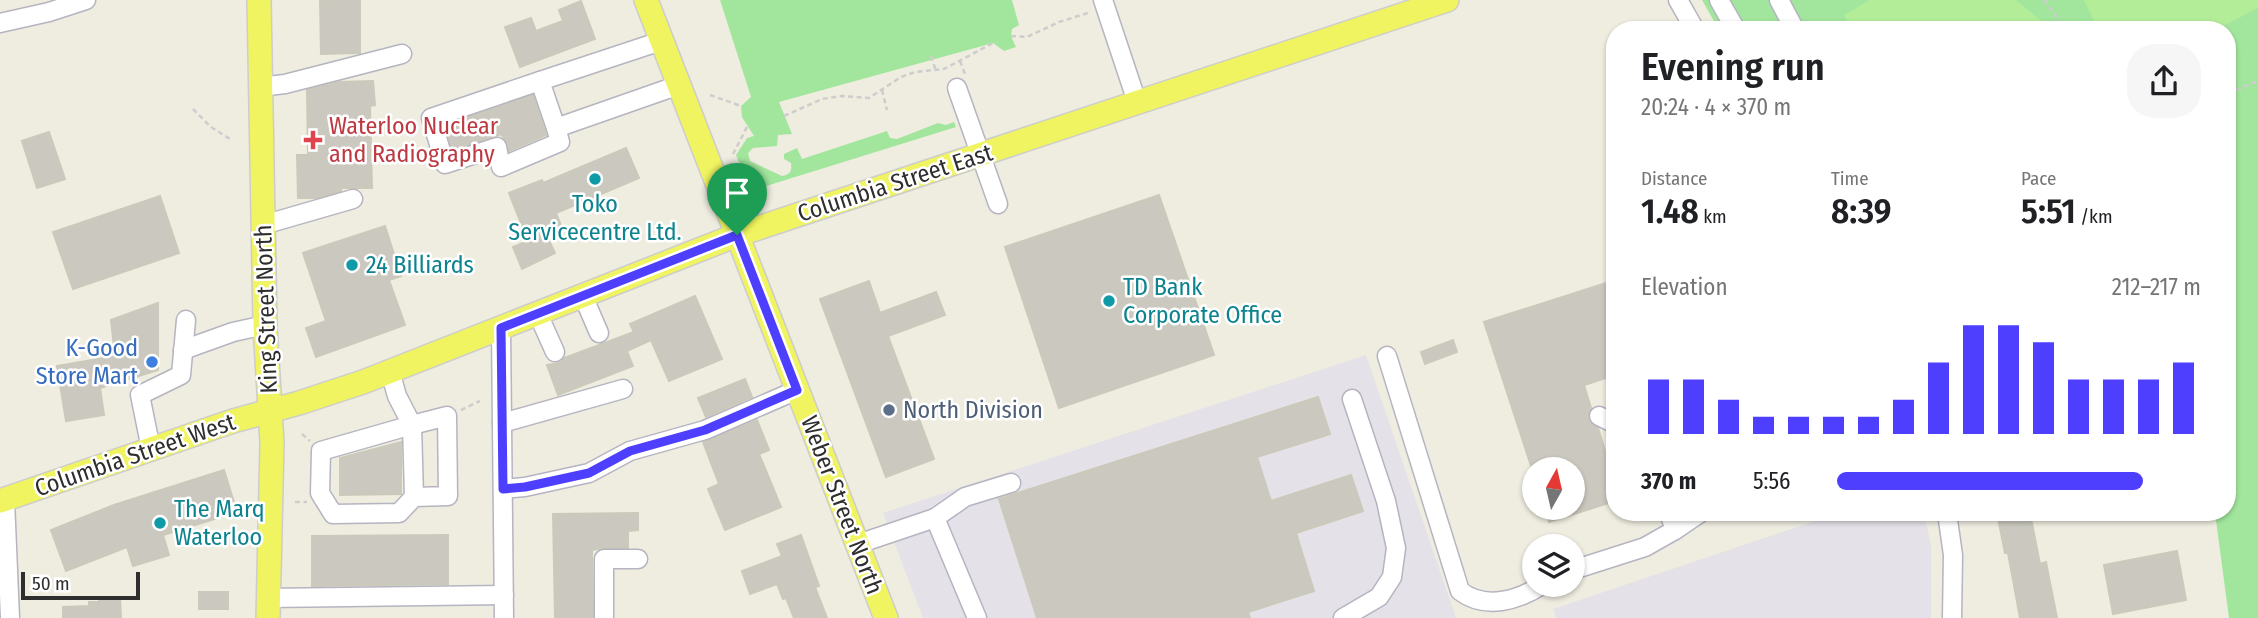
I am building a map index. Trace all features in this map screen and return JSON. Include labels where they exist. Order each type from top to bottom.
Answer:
[{"type":"main road","name":"King Street North","points":[[259,0],[265,325],[272,443],[268,608]]},
{"type":"main road","name":"Weber Street North","points":[[646,0],[886,618]]},
{"type":"main road","name":"Columbia Street East","points":[[270,411],[390,372],[737,235],[1447,0]]},
{"type":"main road","name":"Columbia Street West","points":[[2,501],[233,421],[270,411]]},
{"type":"street","points":[[0,23],[50,12],[86,0]]},
{"type":"street","points":[[1678,0],[1690,21]]},
{"type":"street","points":[[1719,0],[1731,21]]},
{"type":"street","points":[[1779,0],[1790,21]]},
{"type":"street","points":[[1104,3],[1137,102]]},
{"type":"street","points":[[540,81],[560,142],[501,167],[496,147],[445,164],[431,118],[540,81],[661,40]]},
{"type":"street","points":[[260,87],[285,84],[402,54]]},
{"type":"street","points":[[556,128],[679,85]]},
{"type":"street","points":[[957,88],[998,204]]},
{"type":"street","points":[[263,225],[353,199]]},
{"type":"street","points":[[583,296],[599,333]]},
{"type":"street","points":[[538,314],[555,352]]},
{"type":"street","points":[[151,449],[140,395],[181,375],[187,320]]},
{"type":"street","points":[[183,350],[233,332],[265,325]]},
{"type":"street","points":[[501,328],[504,618]]},
{"type":"street","points":[[1387,356],[1460,592],[1471,600],[1488,603],[1522,596]]},
{"type":"street","points":[[390,372],[397,396],[412,425],[414,497],[399,513],[333,514],[320,493],[321,451],[412,425],[447,416],[448,496],[414,497]]},
{"type":"street","points":[[502,423],[623,389]]},
{"type":"street","points":[[503,489],[589,473],[630,451],[705,430],[797,390]]},
{"type":"street","points":[[1343,618],[1379,597],[1392,576],[1396,548],[1386,501],[1352,399]]},
{"type":"street","points":[[858,544],[935,518],[965,497],[1011,483]]},
{"type":"street","points":[[2,501],[10,618]]},
{"type":"street","points":[[935,518],[977,618]]},
{"type":"street","points":[[1672,521],[1675,530]]},
{"type":"street","points":[[1585,566],[1645,547],[1688,521]]},
{"type":"street","points":[[1948,521],[1953,555],[1952,618]]},
{"type":"street","points":[[604,618],[604,559],[638,559]]},
{"type":"street","points":[[268,608],[504,595]]},
{"type":"path","points":[[2044,0],[2060,21]]},
{"type":"path","points":[[1012,36],[1027,37],[1104,3]]},
{"type":"path","points":[[784,116],[821,99],[842,96],[869,98],[901,77],[915,72],[944,69],[993,43]]},
{"type":"path","points":[[931,56],[936,71]]},
{"type":"path","points":[[2236,90],[2258,80]]},
{"type":"path","points":[[882,90],[887,110]]},
{"type":"path","points":[[710,95],[741,106]]},
{"type":"path","points":[[193,110],[211,127],[230,138]]},
{"type":"path","points":[[733,154],[748,125]]},
{"type":"path","points":[[447,416],[480,401]]},
{"type":"shaded area","points":[[1366,355],[1456,618],[923,618],[883,513]]},
{"type":"shaded area","points":[[1815,521],[1926,521],[1931,545],[1931,618],[1556,618],[1553,609]]},
{"type":"green space","points":[[720,0],[1012,0],[1019,25],[1012,29],[1011,36],[1016,47],[1004,51],[993,43],[779,102],[792,134],[778,135],[777,146],[753,148],[748,153],[750,161],[782,176],[791,171],[791,163],[784,159],[784,154],[797,148],[802,159],[887,131],[890,138],[897,139],[938,123],[946,125],[954,122],[956,127],[763,187],[746,180],[736,155],[747,138],[754,136],[742,117],[741,106],[751,97]]},
{"type":"green space","points":[[1702,0],[2258,0],[2258,618],[2229,618],[2216,521],[2236,521],[2236,21],[1714,21]]},
{"type":"green space","points":[[1870,0],[2016,0],[2042,21],[1847,21],[1844,15]]},
{"type":"green space","points":[[2084,0],[2258,0],[2258,8],[2233,21],[2094,21]]},
{"type":"building","points":[[320,0],[360,0],[360,53],[321,54]]},
{"type":"building","points":[[581,1],[595,39],[520,67],[505,27],[531,18],[536,31],[563,21],[559,10]]},
{"type":"building","points":[[373,81],[375,105],[370,106],[372,188],[341,188],[341,191],[317,198],[298,198],[297,155],[308,155],[307,90],[339,82]]},
{"type":"building","points":[[533,95],[546,135],[509,151],[501,134],[452,150],[445,125]]},
{"type":"building","points":[[49,132],[65,179],[37,188],[22,141]]},
{"type":"building","points":[[626,148],[639,178],[556,213],[562,228],[546,234],[555,253],[522,269],[513,247],[528,241],[509,193],[542,180],[543,183]]},
{"type":"building","name":"TD Bank Corporate Office","points":[[1159,195],[1214,355],[1059,408],[1005,247]]},
{"type":"building","points":[[160,196],[179,253],[73,289],[53,232]]},
{"type":"building","points":[[385,226],[401,276],[389,280],[405,325],[316,357],[306,328],[326,321],[303,253]]},
{"type":"building","name":"North Division","points":[[869,281],[880,313],[936,292],[945,315],[888,336],[934,459],[886,477],[820,299]]},
{"type":"building","points":[[1606,283],[1606,378],[1584,385],[1591,408],[1588,417],[1590,423],[1598,428],[1606,454],[1606,504],[1586,510],[1586,457],[1528,457],[1484,322]]},
{"type":"building","points":[[695,296],[722,359],[669,381],[651,340],[627,351],[633,366],[558,395],[547,365],[559,363],[564,358],[634,332],[630,324]]},
{"type":"building","points":[[158,303],[158,370],[100,388],[104,415],[66,421],[57,366],[115,356],[111,320]]},
{"type":"building","points":[[1453,340],[1457,352],[1425,364],[1421,352]]},
{"type":"building","points":[[745,379],[752,397],[706,417],[698,398]]},
{"type":"building","points":[[1318,397],[1330,434],[1257,457],[1271,501],[1351,475],[1363,511],[1296,533],[1314,591],[1248,612],[1250,618],[1037,618],[999,499]]},
{"type":"building","points":[[757,420],[769,450],[759,454],[781,507],[725,530],[708,489],[719,484],[703,442]]},
{"type":"building","points":[[401,442],[401,494],[340,495],[340,458]]},
{"type":"building","name":"The Marq Waterloo","points":[[224,470],[237,512],[163,535],[169,555],[133,566],[127,547],[66,571],[51,530],[114,505]]},
{"type":"building","points":[[638,513],[638,530],[628,531],[628,548],[592,550],[593,618],[555,618],[553,514]]},
{"type":"building","points":[[1999,521],[2032,521],[2040,564],[2046,562],[2057,618],[2020,618],[2008,553],[2005,553]]},
{"type":"building","points":[[448,535],[448,584],[312,586],[312,536]]},
{"type":"building","points":[[801,535],[819,586],[815,587],[827,618],[794,618],[777,584],[750,594],[742,571],[782,556],[777,544]]},
{"type":"building","points":[[2177,551],[2186,600],[2113,614],[2104,565]]},
{"type":"building","points":[[199,592],[228,592],[228,609],[199,609]]},
{"type":"building","points":[[120,598],[121,618],[63,618],[63,607],[89,606],[89,602],[99,602],[99,599]]},
{"type":"place","name":"Waterloo Nuclear and Radiography","points":[[313,140]]},
{"type":"place","name":"Toko Servicecentre Ltd.","points":[[595,179]]},
{"type":"place","name":"24 Billiards","points":[[352,265]]},
{"type":"place","name":"TD Bank Corporate Office","points":[[1109,301]]},
{"type":"place","name":"K-Good Store Mart","points":[[152,362]]},
{"type":"place","name":"North Division","points":[[889,410]]},
{"type":"place","name":"The Marq Waterloo","points":[[160,523]]},
{"type":"route","points":[[737,235],[797,390],[705,430],[630,451],[589,473],[503,489],[501,328],[737,235]]}]
